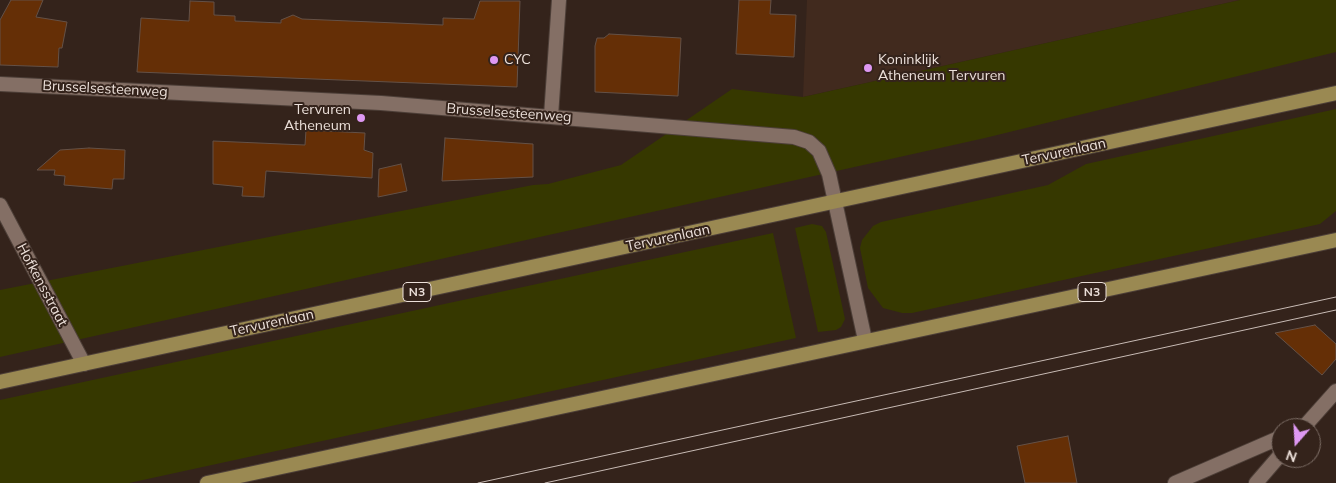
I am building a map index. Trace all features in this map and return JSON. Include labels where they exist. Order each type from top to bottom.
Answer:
[{"type":"main road","name":"Tervurenlaan","points":[[0,382],[1336,93]]},
{"type":"main road","name":"N3","points":[[207,483],[1336,240]]},
{"type":"street","points":[[551,116],[559,0]]},
{"type":"street","name":"Brusselsesteenweg","points":[[0,84],[381,103],[794,137],[809,142],[819,151],[829,174],[865,340]]},
{"type":"street","name":"Hofkensstraat","points":[[0,206],[84,364]]},
{"type":"street","points":[[1312,418],[1336,391]]},
{"type":"street","points":[[1174,483],[1271,441]]},
{"type":"street","points":[[1256,483],[1271,466]]},
{"type":"shaded area","name":"Koninklijk Atheneum Tervuren","points":[[807,0],[1240,0],[803,97]]},
{"type":"shaded area","points":[[1240,0],[1336,0],[1336,52],[985,138],[0,357],[0,290],[533,185],[548,184],[621,165],[732,89],[803,97]]},
{"type":"shaded area","points":[[1336,109],[1336,211],[1320,224],[912,313],[902,313],[883,308],[868,288],[860,248],[862,240],[873,226],[881,222],[1048,185],[1086,164]]},
{"type":"shaded area","points":[[812,224],[822,226],[826,232],[845,319],[841,327],[836,330],[818,332],[795,228]]},
{"type":"shaded area","points":[[773,233],[796,338],[129,483],[0,483],[0,400]]},
{"type":"building","points":[[11,0],[43,0],[36,17],[67,22],[62,48],[59,48],[58,67],[0,65],[0,20]]},
{"type":"building","points":[[739,0],[771,0],[770,14],[796,15],[794,57],[736,54]]},
{"type":"building","points":[[190,1],[214,2],[214,15],[235,16],[235,21],[281,23],[281,20],[293,15],[302,19],[443,25],[443,18],[474,19],[480,1],[520,1],[517,87],[137,72],[141,18],[189,21]]},
{"type":"building","points":[[609,34],[681,38],[678,96],[595,92],[595,46],[597,38],[604,38]]},
{"type":"building","points":[[306,130],[365,133],[364,150],[373,153],[372,178],[266,171],[264,197],[242,196],[243,187],[213,184],[213,141],[305,145]]},
{"type":"building","points":[[445,138],[533,144],[533,177],[442,181]]},
{"type":"building","points":[[89,148],[125,150],[124,179],[113,179],[112,189],[64,185],[65,176],[54,175],[55,170],[37,170],[60,150]]},
{"type":"building","points":[[401,164],[407,191],[378,197],[379,169]]},
{"type":"building","points":[[1315,325],[1336,344],[1336,359],[1322,375],[1275,333]]},
{"type":"building","points":[[1068,436],[1077,483],[1025,483],[1017,446]]},
{"type":"tram line","points":[[478,483],[1336,297]]},
{"type":"tram line","points":[[545,483],[1336,310]]},
{"type":"place","name":"CYC","points":[[494,60]]},
{"type":"place","name":"Koninklijk Atheneum Tervuren","points":[[868,68]]},
{"type":"place","name":"Tervuren Atheneum","points":[[361,118]]}]
